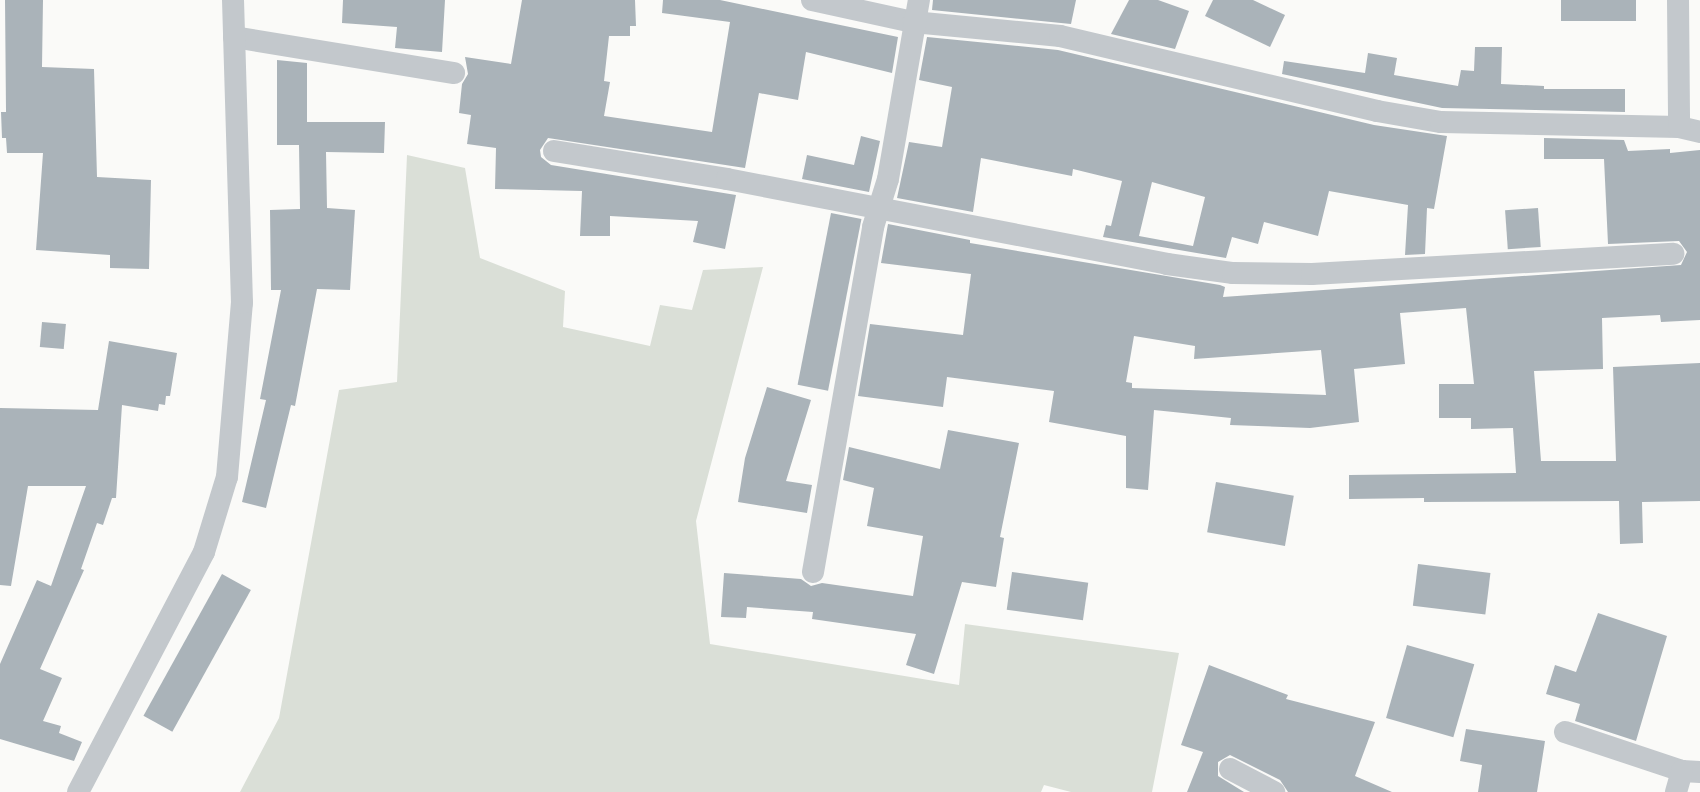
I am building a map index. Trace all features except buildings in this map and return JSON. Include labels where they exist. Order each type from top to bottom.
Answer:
[{"type":"street","points":[[78,792],[204,552],[227,477],[242,303],[233,0]]},
{"type":"street","points":[[813,572],[873,227],[891,164],[919,0]]},
{"type":"street","points":[[819,1],[913,22],[1060,36],[1377,111],[1441,122],[1689,129],[1678,0]]},
{"type":"street","points":[[234,37],[454,73]]},
{"type":"street","points":[[554,151],[727,179],[1167,264],[1233,273],[1312,274],[1673,254]]},
{"type":"street","points":[[1565,732],[1686,779]]},
{"type":"street","points":[[1230,769],[1274,792]]},
{"type":"shaded area","points":[[407,155],[465,168],[480,258],[565,291],[563,327],[650,346],[660,305],[692,310],[703,270],[763,267],[696,521],[710,644],[959,685],[965,624],[1179,653],[1152,792],[1071,792],[1044,785],[1041,792],[240,792],[279,718],[339,390],[397,382]]}]
